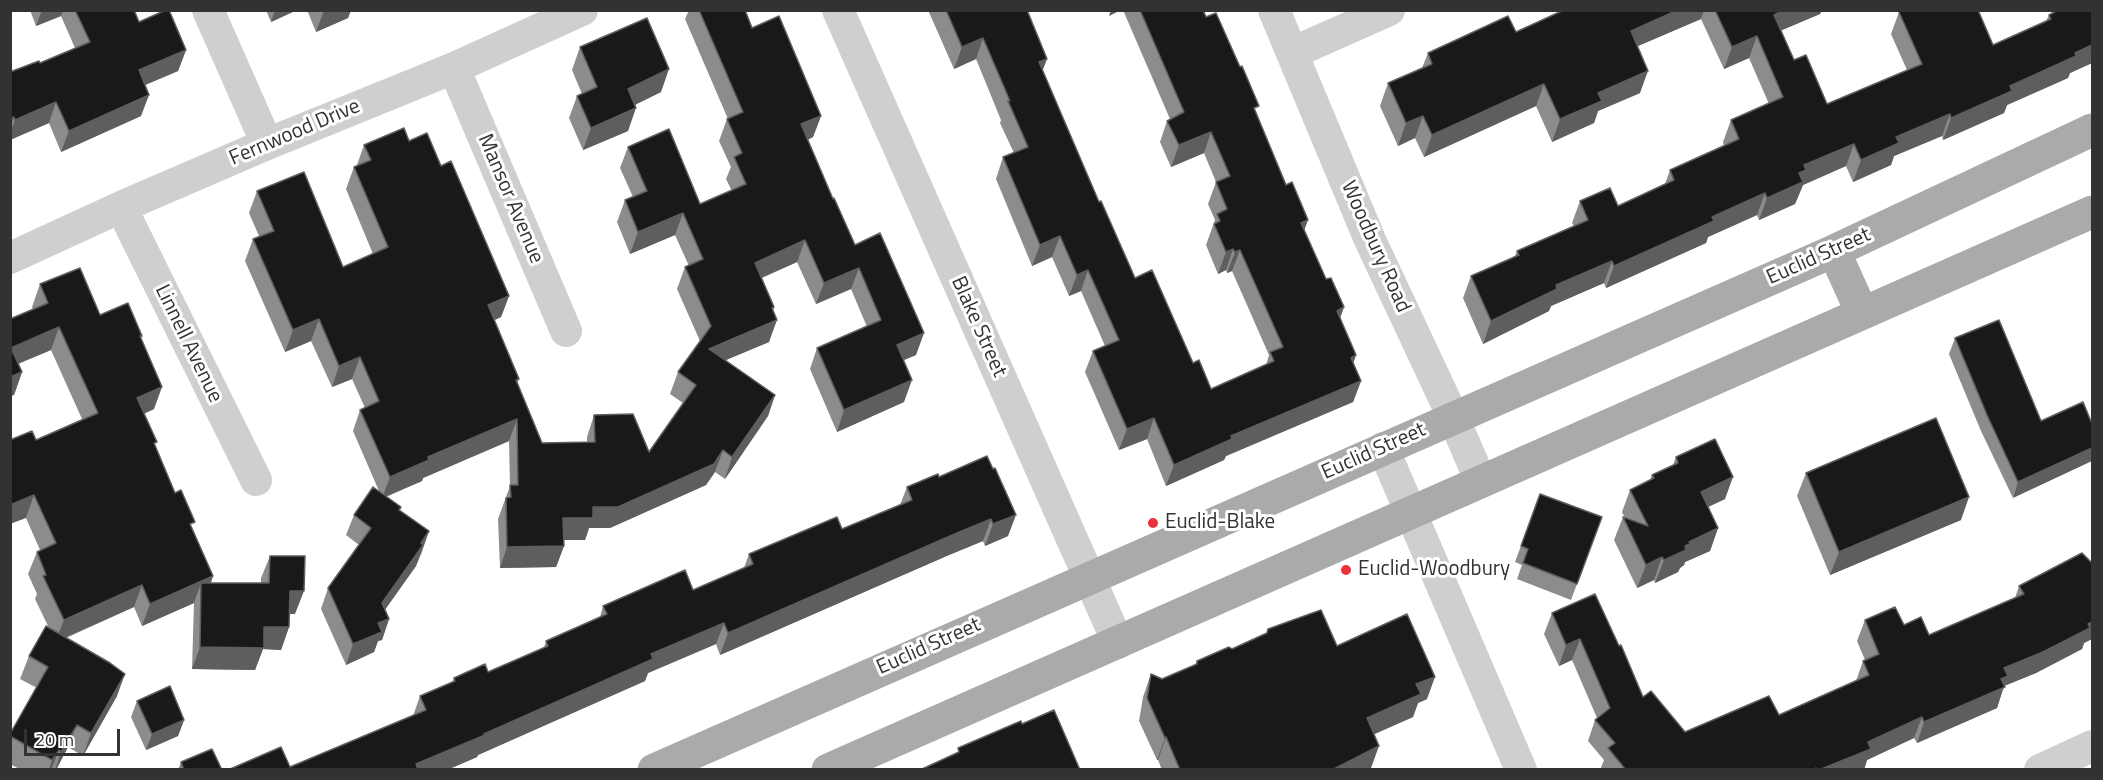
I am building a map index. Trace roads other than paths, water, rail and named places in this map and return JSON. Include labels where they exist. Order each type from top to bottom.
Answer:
[{"type":"main road","name":"Euclid Street","points":[[654,770],[697,761],[1089,577],[1834,251],[2092,130]]},
{"type":"main road","points":[[828,770],[2092,212]]},
{"type":"main road","points":[[1834,251],[1862,313]]},
{"type":"street","points":[[208,10],[267,144]]},
{"type":"street","name":"Fernwood Drive","points":[[10,258],[121,207],[267,144],[454,68],[582,10]]},
{"type":"street","name":"Blake Street","points":[[838,10],[1118,643]]},
{"type":"street","name":"Woodbury Road","points":[[1274,10],[1370,240],[1481,482]]},
{"type":"street","points":[[1292,53],[1389,10]]},
{"type":"street","name":"Mansor Avenue","points":[[454,68],[566,330]]},
{"type":"street","name":"Linnell Avenue","points":[[121,207],[256,480]]},
{"type":"street","points":[[1383,448],[1413,512],[1521,770]]},
{"type":"street","points":[[2040,770],[2092,746]]},
{"type":"place","name":"Euclid-Blake","points":[[1153,523]]},
{"type":"place","name":"Euclid-Woodbury","points":[[1346,570]]}]
